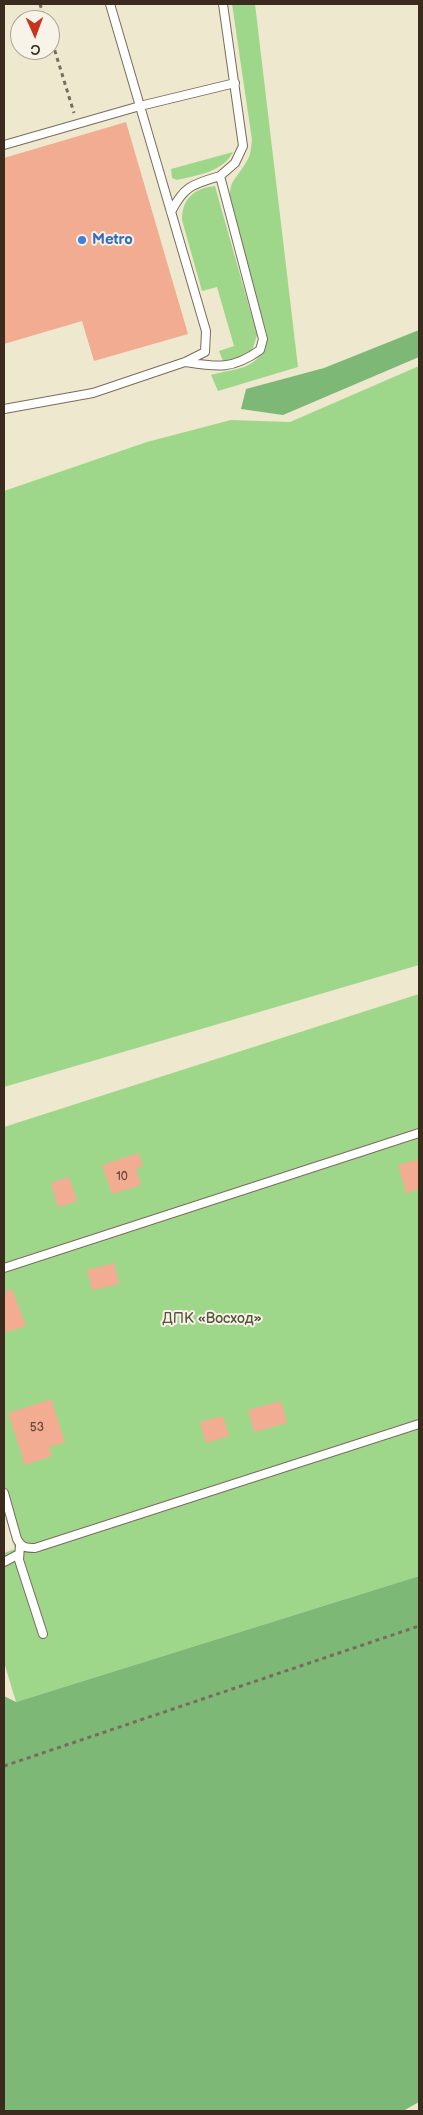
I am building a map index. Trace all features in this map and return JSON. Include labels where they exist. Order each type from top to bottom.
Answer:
[{"type":"lane","points":[[4,409],[93,393],[185,362],[205,352],[206,331],[110,4]]},
{"type":"lane","points":[[171,212],[180,195],[197,182],[220,176],[235,163],[244,146],[223,4]]},
{"type":"lane","points":[[4,145],[140,106],[235,82]]},
{"type":"lane","points":[[185,362],[218,368],[246,360],[260,350],[263,339],[220,176]]},
{"type":"lane","points":[[4,1268],[419,1133]]},
{"type":"lane","points":[[20,1545],[26,1548],[35,1548],[419,1424]]},
{"type":"lane","points":[[4,1493],[20,1545],[19,1560],[43,1634]]},
{"type":"lane","points":[[4,1562],[19,1554]]},
{"type":"path","points":[[58,60],[78,124]]},
{"type":"path","points":[[4,1766],[419,1626]]},
{"type":"green space","points":[[232,4],[255,4],[298,367],[218,391],[211,375],[241,368],[255,361],[264,346],[267,334],[231,209],[231,186],[249,157],[252,140]]},
{"type":"green space","points":[[233,152],[223,164],[209,172],[177,180],[172,178],[171,169]]},
{"type":"green space","points":[[215,186],[257,335],[252,351],[244,356],[223,361],[219,351],[234,346],[217,287],[202,291],[182,220],[184,206],[191,196],[201,189]]},
{"type":"green space","points":[[419,330],[419,357],[283,415],[241,409],[246,389],[324,368]]},
{"type":"green space","points":[[419,366],[419,965],[4,1087],[4,491],[147,442],[231,420],[290,422]]},
{"type":"green space","name":"ДПК «Восход»","points":[[419,994],[419,1576],[16,1702],[4,1662],[4,1553],[15,1549],[4,1511],[4,1127]]},
{"type":"green space","points":[[419,1576],[419,2102],[403,2111],[4,2111],[4,1696],[16,1702]]},
{"type":"building","name":"Metro","points":[[126,122],[188,334],[94,361],[82,321],[4,344],[4,158]]},
{"type":"building","points":[[138,1153],[143,1166],[136,1168],[141,1185],[112,1194],[102,1165]]},
{"type":"building","points":[[419,1159],[419,1189],[406,1193],[398,1165]]},
{"type":"building","points":[[69,1177],[77,1201],[58,1207],[51,1183]]},
{"type":"building","points":[[114,1263],[119,1284],[92,1290],[87,1270]]},
{"type":"building","points":[[12,1289],[26,1326],[4,1333],[4,1292]]},
{"type":"building","points":[[51,1399],[65,1442],[49,1447],[52,1456],[25,1465],[8,1413]]},
{"type":"building","points":[[281,1401],[287,1423],[254,1432],[248,1410]]},
{"type":"building","points":[[223,1416],[229,1436],[206,1443],[200,1422]]},
{"type":"place","name":"Metro","points":[[82,240]]}]
